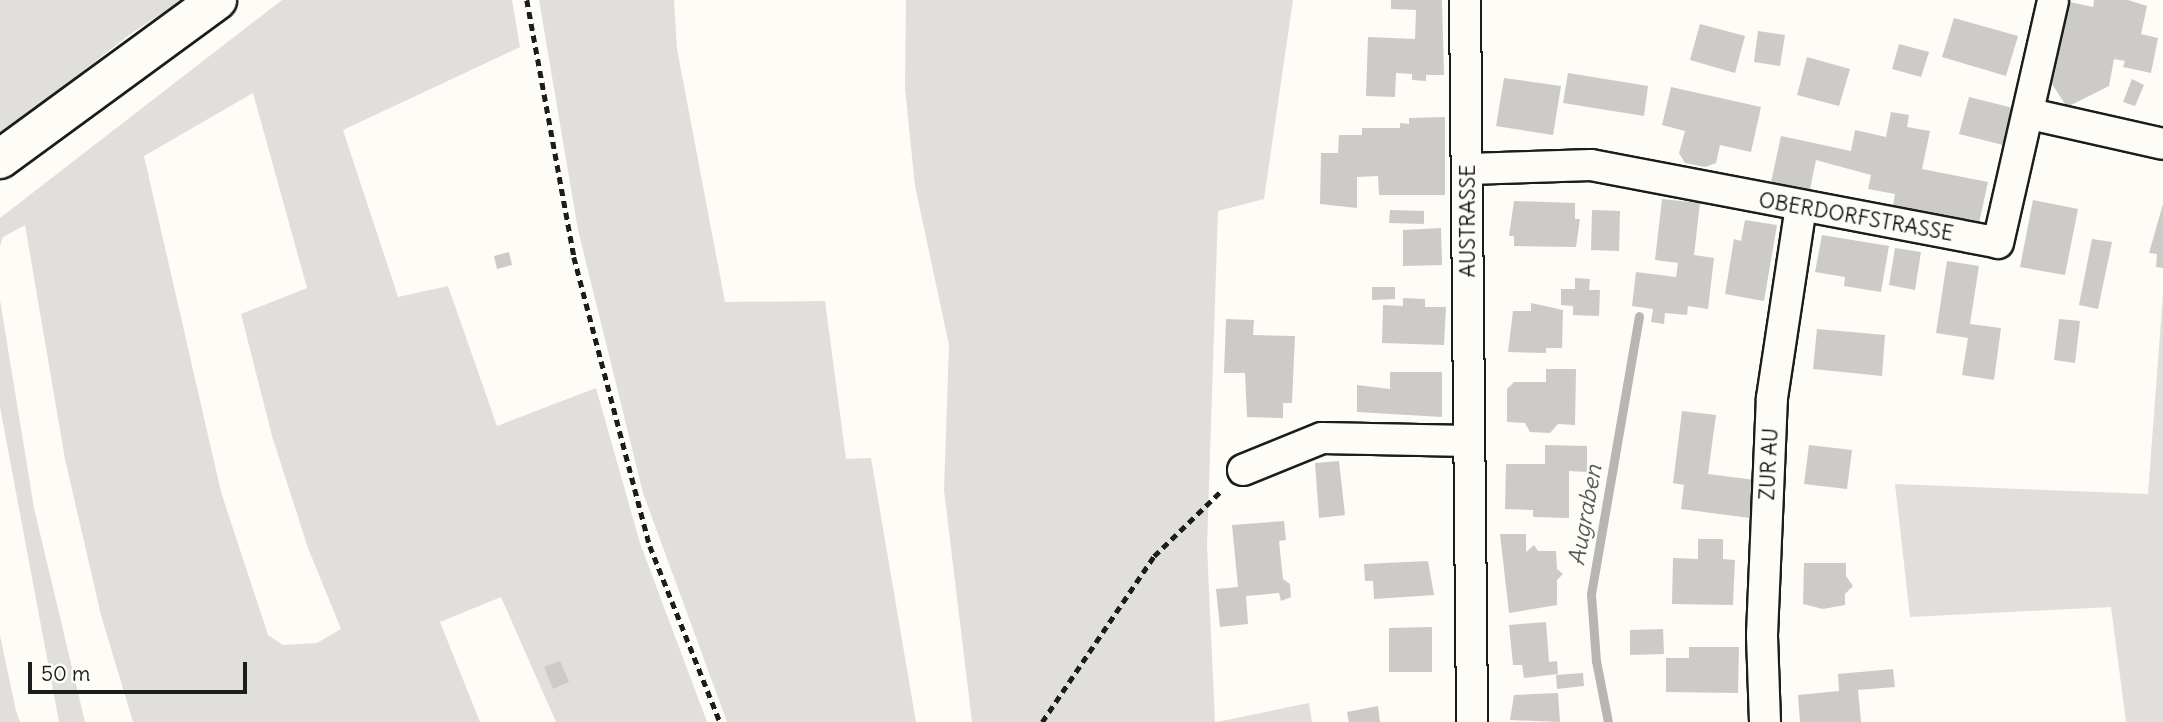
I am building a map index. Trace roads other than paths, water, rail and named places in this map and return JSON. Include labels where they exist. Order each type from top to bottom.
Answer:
[{"type":"street","points":[[0,159],[217,0]]},
{"type":"street","name":"AUSTRASSE","points":[[1465,0],[1469,169],[1472,722]]},
{"type":"street","name":"OBERDORFSTRASSE","points":[[1469,169],[1591,165],[1998,243],[2030,114],[2053,0]]},
{"type":"street","points":[[2030,114],[2163,144]]},
{"type":"street","name":"ZUR AU","points":[[1765,722],[1762,635],[1772,398],[1801,207]]},
{"type":"street","points":[[1243,470],[1322,438],[1469,441]]},
{"type":"waterway","name":"Augraben","points":[[1608,722],[1596,661],[1591,594],[1639,316]]}]
